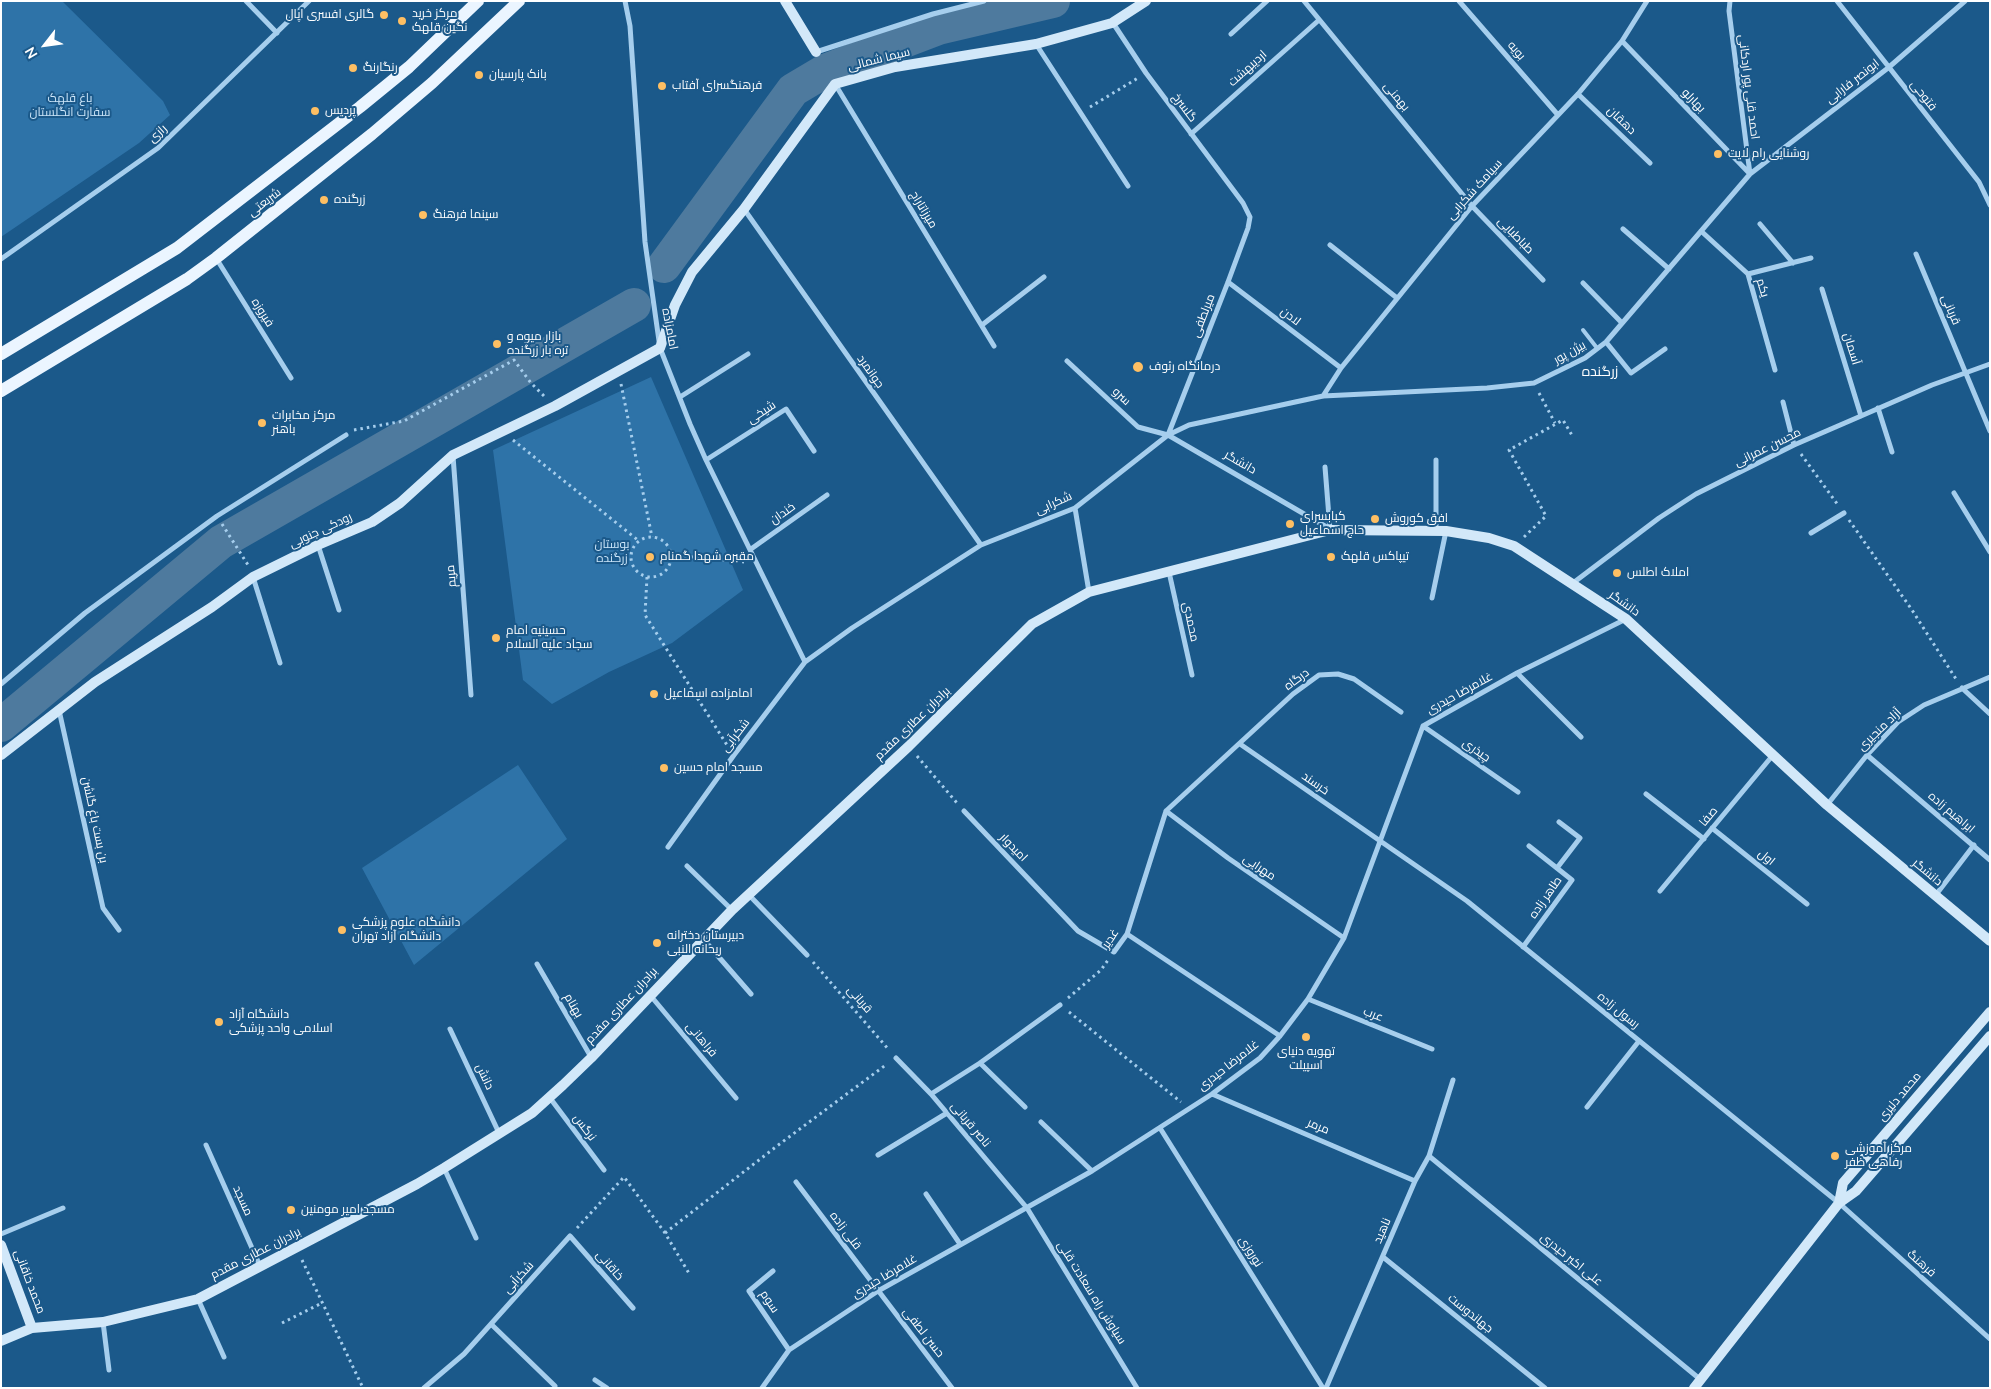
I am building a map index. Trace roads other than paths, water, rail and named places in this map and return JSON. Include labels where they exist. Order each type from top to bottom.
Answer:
[{"type":"main road","name":"شریعتی","points":[[1,354],[177,248],[409,67],[478,1]]},
{"type":"main road","name":"شریعتی","points":[[1,391],[179,284],[216,258],[372,134],[432,83],[519,1]]},
{"type":"street","points":[[246,1],[277,33]]},
{"type":"street","name":"رازی","points":[[1,259],[158,148],[309,1]]},
{"type":"street","name":"امامزاده","points":[[625,1],[630,26],[645,242],[660,348],[706,460],[751,549],[804,662]]},
{"type":"street","points":[[785,1],[816,52]]},
{"type":"street","points":[[961,1],[965,6]]},
{"type":"street","name":"سیما شمالی","points":[[816,52],[933,14],[984,1]]},
{"type":"street","name":"سیما شمالی","points":[[660,348],[675,305],[692,272],[744,209],[835,84],[895,67],[1036,44],[1112,23],[1146,1]]},
{"type":"street","points":[[1231,34],[1267,1]]},
{"type":"street","name":"بهمنی","points":[[1304,1],[1472,206]]},
{"type":"street","name":"بویه","points":[[1459,1],[1558,115]]},
{"type":"street","name":"سیامک شکرابی","points":[[1323,396],[1341,368],[1472,206],[1578,94],[1622,41],[1647,1]]},
{"type":"street","name":"احمد قلی پور اردکانی","points":[[1730,1],[1729,11],[1750,174]]},
{"type":"street","name":"فتوحی","points":[[1837,1],[1979,182],[1990,204]]},
{"type":"street","name":"ابونصر فارابی","points":[[1750,174],[1888,68],[1966,1]]},
{"type":"street","name":"اردیبهشت","points":[[1191,134],[1319,20]]},
{"type":"street","name":"گلسرخ","points":[[1112,23],[1146,73],[1243,203]]},
{"type":"street","name":"بهارلو","points":[[1622,41],[1750,174]]},
{"type":"street","points":[[1036,44],[1128,186]]},
{"type":"street","name":"میرزاتاراج","points":[[835,84],[994,346]]},
{"type":"street","name":"دهقان","points":[[1578,94],[1650,163]]},
{"type":"street","name":"بیژن پور","points":[[1323,396],[1487,388],[1534,383],[1585,358],[1606,342],[1750,174]]},
{"type":"street","name":"میرلطفی","points":[[1168,435],[1248,228],[1250,217],[1243,203]]},
{"type":"street","name":"طباطبایی","points":[[1472,206],[1543,280]]},
{"type":"street","name":"جوانمرد","points":[[744,209],[981,545]]},
{"type":"street","points":[[1760,224],[1793,263]]},
{"type":"street","points":[[1623,229],[1669,268]]},
{"type":"street","points":[[1701,231],[1748,274]]},
{"type":"street","points":[[1330,244],[1397,298]]},
{"type":"street","name":"قربانی","points":[[1916,254],[1990,431]]},
{"type":"street","name":"فیروزه","points":[[216,258],[291,378]]},
{"type":"street","name":"یکم","points":[[1775,370],[1748,274],[1811,258]]},
{"type":"street","points":[[982,325],[1044,277]]},
{"type":"street","name":"لادن","points":[[1228,282],[1341,368]]},
{"type":"street","points":[[1583,283],[1622,323]]},
{"type":"street","name":"آسمان","points":[[1822,289],[1861,416]]},
{"type":"street","points":[[1606,342],[1631,373],[1665,349]]},
{"type":"street","name":"رودکی جنوبی","points":[[1,755],[95,682],[253,577],[379,517],[400,503],[453,455],[555,406],[660,348]]},
{"type":"street","points":[[680,397],[748,354]]},
{"type":"street","name":"سرو","points":[[1067,361],[1138,427],[1168,435]]},
{"type":"street","name":"محسن عمرانی","points":[[1574,583],[1659,518],[1696,494],[1794,446],[1878,408],[1990,364]]},
{"type":"street","name":"شکرابی","points":[[804,662],[852,628],[981,545],[1075,508],[1168,435],[1189,425],[1323,396]]},
{"type":"street","points":[[1783,402],[1794,446]]},
{"type":"street","points":[[1878,408],[1892,452]]},
{"type":"street","name":"شیخی","points":[[706,460],[786,409],[814,451]]},
{"type":"street","points":[[1,684],[85,613],[216,516],[346,434]]},
{"type":"street","name":"دانشگر","points":[[1168,435],[1330,530],[1441,531],[1490,538],[1514,546],[1574,583],[1626,619],[1827,805],[1990,941]]},
{"type":"street","name":"مریم","points":[[453,455],[471,695]]},
{"type":"street","points":[[1432,598],[1441,531],[1436,460]]},
{"type":"street","points":[[1325,467],[1330,530]]},
{"type":"street","points":[[1954,493],[1990,552]]},
{"type":"street","name":"خندان","points":[[751,549],[827,495]]},
{"type":"street","points":[[1075,508],[1089,592]]},
{"type":"street","points":[[1811,534],[1844,513]]},
{"type":"street","name":"برادران عطاری مقدم","points":[[1,1340],[32,1328],[103,1322],[198,1299],[444,1168],[532,1113],[591,1058],[732,910],[909,746],[1032,624],[1089,592],[1330,530]]},
{"type":"street","points":[[318,545],[339,610]]},
{"type":"street","name":"محمدی","points":[[1169,572],[1192,676]]},
{"type":"street","points":[[253,577],[280,663]]},
{"type":"street","name":"غلامرضا حیدری","points":[[762,1388],[789,1350],[878,1291],[1092,1171],[1212,1094],[1260,1058],[1280,1036],[1308,999],[1344,938],[1423,726],[1517,674],[1626,619]]},
{"type":"street","name":"شکرآبی","points":[[668,847],[804,662]]},
{"type":"street","name":"درگاه","points":[[1240,744],[1293,694],[1319,675],[1338,674],[1354,678],[1401,712]]},
{"type":"street","points":[[1517,674],[1581,737]]},
{"type":"street","name":"آزاد منجیری","points":[[1827,805],[1867,755],[1898,722],[1924,705],[1990,676]]},
{"type":"street","points":[[1962,688],[1990,714]]},
{"type":"street","name":"بن بست باغ گلشن","points":[[59,710],[103,908],[119,930]]},
{"type":"street","name":"چیذری","points":[[1423,726],[1518,792]]},
{"type":"street","points":[[1166,811],[1240,744]]},
{"type":"street","name":"خرسند","points":[[1240,744],[1379,840]]},
{"type":"street","name":"صفا","points":[[1660,891],[1773,755]]},
{"type":"street","name":"ابراهیم زاده","points":[[1867,755],[1974,845],[1935,896]]},
{"type":"street","points":[[1646,794],[1704,839]]},
{"type":"street","name":"امیدوار","points":[[964,811],[1078,931],[1114,952]]},
{"type":"street","name":"غدیر","points":[[1114,952],[1127,934],[1166,811]]},
{"type":"street","name":"مهرایی","points":[[1166,811],[1228,858],[1344,938]]},
{"type":"street","points":[[1557,868],[1580,838],[1559,822]]},
{"type":"street","name":"اول","points":[[1712,828],[1806,904]]},
{"type":"street","name":"رسول زاده","points":[[1379,840],[1467,901],[1839,1203]]},
{"type":"street","points":[[1974,845],[1990,860]]},
{"type":"street","name":"طاهر زاده","points":[[1524,947],[1572,880],[1529,846]]},
{"type":"street","points":[[686,866],[732,910]]},
{"type":"street","points":[[749,895],[807,955]]},
{"type":"street","points":[[1127,934],[1280,1036]]},
{"type":"street","points":[[704,940],[751,994]]},
{"type":"street","name":"بهنام","points":[[538,964],[591,1058]]},
{"type":"street","name":"فراهانی","points":[[650,994],[736,1098]]},
{"type":"street","name":"عرب","points":[[1308,999],[1432,1049]]},
{"type":"street","points":[[931,1094],[980,1063],[1060,1005]]},
{"type":"street","name":"محمد دلیری","points":[[1839,1203],[1843,1183],[1988,1019]]},
{"type":"street","name":"دانش","points":[[450,1029],[499,1132]]},
{"type":"street","name":"محمد دلیری","points":[[1698,1384],[1839,1203],[1856,1191],[1990,1036]]},
{"type":"street","points":[[1587,1107],[1639,1041]]},
{"type":"street","name":"ناصر قربانی","points":[[896,1058],[931,1094],[1027,1208]]},
{"type":"street","points":[[980,1063],[1025,1107]]},
{"type":"street","name":"ناهید","points":[[1325,1388],[1415,1181],[1429,1156],[1453,1080]]},
{"type":"street","name":"مرمر","points":[[1212,1094],[1415,1181]]},
{"type":"street","name":"نرگس","points":[[549,1097],[604,1170]]},
{"type":"street","points":[[878,1155],[947,1113]]},
{"type":"street","points":[[1041,1122],[1092,1171]]},
{"type":"street","name":"نوروزی","points":[[1160,1128],[1325,1388]]},
{"type":"street","name":"مسجد","points":[[206,1145],[260,1266]]},
{"type":"street","name":"علی اکبر حیدری","points":[[1429,1156],[1698,1384]]},
{"type":"street","points":[[444,1168],[476,1238]]},
{"type":"street","name":"قلی زاده","points":[[796,1182],[878,1291]]},
{"type":"street","points":[[926,1194],[960,1244]]},
{"type":"street","name":"فرهنگ","points":[[1839,1203],[1990,1340]]},
{"type":"street","points":[[1,1234],[63,1208]]},
{"type":"street","name":"سیاوش راه سعادت قلی","points":[[1027,1208],[1137,1388]]},
{"type":"street","name":"شکرآبی","points":[[424,1388],[464,1354],[570,1236]]},
{"type":"street","name":"خاقانی","points":[[570,1236],[633,1308]]},
{"type":"street","name":"محمد خاقانی","points":[[1,1245],[32,1328]]},
{"type":"street","name":"جهاندوست","points":[[1382,1257],[1545,1388]]},
{"type":"street","name":"سوم","points":[[772,1271],[749,1291],[789,1350]]},
{"type":"street","name":"حسن لطفی","points":[[878,1291],[952,1388]]},
{"type":"street","points":[[198,1299],[224,1358]]},
{"type":"street","points":[[103,1322],[109,1370]]},
{"type":"street","points":[[491,1324],[555,1386]]},
{"type":"street","points":[[596,1380],[607,1388]]},
{"type":"lane","points":[[1583,330],[1597,348]]},
{"type":"waterway","points":[[664,266],[793,90],[825,71],[938,28],[1053,1]]},
{"type":"waterway","points":[[1,725],[221,542],[634,305]]},
{"type":"place","name":"گالری افسری اپال","points":[[384,15]]},
{"type":"place","name":"مرکز خرید نگین قلهک","points":[[402,21]]},
{"type":"place","name":"رنگارنگ","points":[[353,68]]},
{"type":"place","name":"بانک پارسیان","points":[[479,75]]},
{"type":"place","name":"فرهنگسرای آفتاب","points":[[662,86]]},
{"type":"place","name":"پردیس","points":[[315,111]]},
{"type":"place","name":"روشنایی رام لایت","points":[[1718,154]]},
{"type":"place","name":"زرگنده","points":[[324,200]]},
{"type":"place","name":"سینما فرهنگ","points":[[423,215]]},
{"type":"place","name":"بازار میوه و تره بار زرگنده","points":[[497,344]]},
{"type":"place","name":"درمانگاه رئوف","points":[[1138,367]]},
{"type":"place","name":"مرکز مخابرات باهنر","points":[[262,423]]},
{"type":"place","name":"افق کوروش","points":[[1375,519]]},
{"type":"place","name":"کبابسرای حاج اسماعیل","points":[[1290,524]]},
{"type":"place","name":"مقبره شهدا گمنام","points":[[650,557]]},
{"type":"place","name":"تیپاکس قلهک","points":[[1331,557]]},
{"type":"place","name":"املاک اطلس","points":[[1617,573]]},
{"type":"place","name":"حسینیه امام سجاد علیه السلام","points":[[496,638]]},
{"type":"place","name":"امامزاده اسماعیل","points":[[654,694]]},
{"type":"place","name":"مسجد امام حسین","points":[[664,768]]},
{"type":"place","name":"دانشگاه علوم پزشکی دانشگاه آزاد تهران","points":[[342,930]]},
{"type":"place","name":"دبیرستان دخترانه ریحانه النبی","points":[[657,943]]},
{"type":"place","name":"دانشگاه آزاد اسلامی واحد پزشکی","points":[[219,1022]]},
{"type":"place","name":"تهویه دنیای اسپیلت","points":[[1306,1037]]},
{"type":"place","name":"مرکز آموزشی رفاهی ظفر","points":[[1835,1156]]},
{"type":"place","name":"مسجد امیر مومنین","points":[[291,1210]]},
{"type":"district","name":"زرگنده","points":[[1600,373]]},
{"type":"park label","name":"باغ قلهک سفارت انگلستان","points":[[70,106]]},
{"type":"park label","name":"بوستان زرگنده","points":[[612,552]]}]
